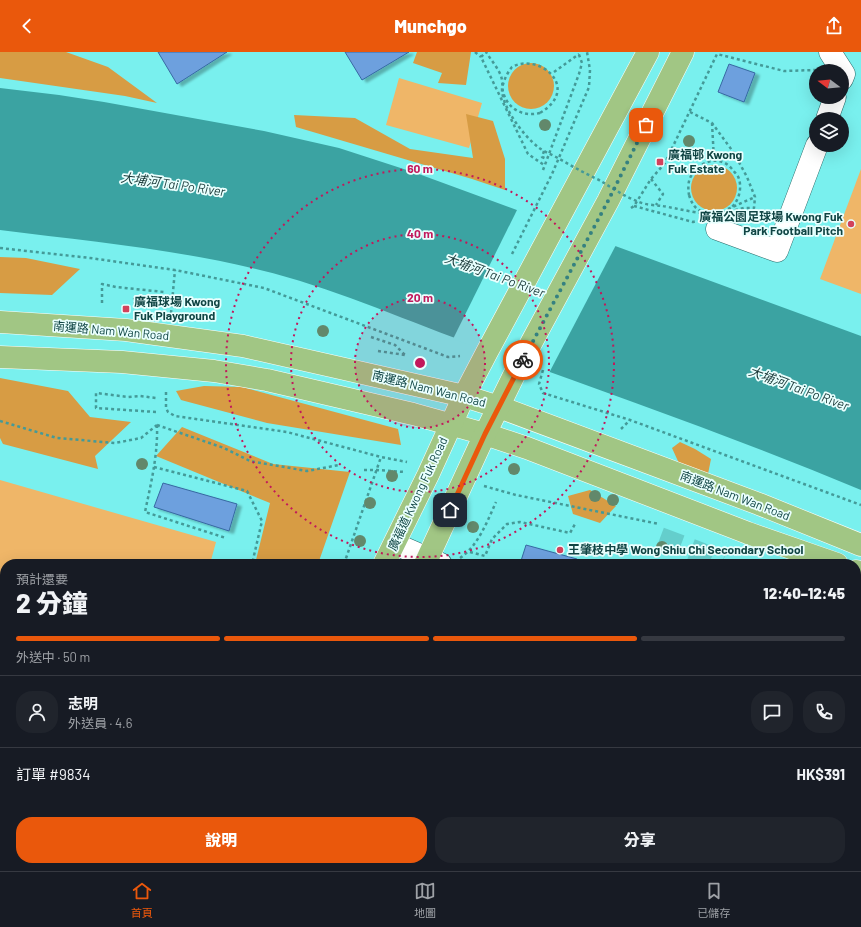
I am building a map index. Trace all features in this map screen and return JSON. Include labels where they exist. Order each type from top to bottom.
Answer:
[{"type":"main road","name":"廣福道 Kwong Fuk Road","points":[[387,559],[428,475],[464,396],[648,52]]},
{"type":"main road","points":[[439,559],[485,434],[608,201],[683,52]]},
{"type":"main road","name":"南運路 Nam Wan Road","points":[[0,322],[126,330],[243,346],[464,396],[499,407],[760,504],[861,545]]},
{"type":"main road","points":[[0,357],[122,362],[214,371],[267,380],[451,424],[527,448],[748,533],[823,559]]},
{"type":"lane","points":[[708,222],[777,252],[814,152]]},
{"type":"lane","points":[[395,544],[431,559]]},
{"type":"path","points":[[475,52],[481,57],[528,154],[544,165]]},
{"type":"path","points":[[481,57],[487,52],[499,71],[502,77],[503,92],[507,101],[513,108],[521,113],[530,115],[540,113],[553,103],[558,87],[554,72],[550,68]]},
{"type":"path","points":[[543,170],[582,63],[588,52]]},
{"type":"path","points":[[552,174],[589,87],[590,70],[588,52]]},
{"type":"path","points":[[554,72],[578,53],[582,63]]},
{"type":"path","points":[[690,112],[712,123],[737,159],[747,177],[754,197],[754,208],[744,208],[708,222],[693,222],[634,206],[652,178],[665,163],[718,53],[784,71],[815,71],[836,63]]},
{"type":"path","points":[[526,60],[509,70],[504,80],[502,90],[512,118],[538,148],[639,202],[656,205],[717,214],[724,213],[737,201],[740,190],[739,178],[729,166],[722,162],[714,160],[707,161],[701,164],[690,177],[688,185],[689,195]]},
{"type":"path","points":[[712,123],[714,160]]},
{"type":"path","points":[[544,151],[542,157],[547,159]]},
{"type":"path","points":[[652,178],[663,194],[656,205]]},
{"type":"path","points":[[0,248],[90,258],[175,270],[264,288],[448,357],[461,355]]},
{"type":"path","points":[[171,312],[175,270]]},
{"type":"path","points":[[102,303],[102,284],[164,292]]},
{"type":"path","points":[[135,305],[134,299],[144,303],[163,301]]},
{"type":"path","points":[[371,337],[395,345],[405,355],[378,351]]},
{"type":"path","points":[[543,372],[539,384],[544,393],[630,420],[861,505]]},
{"type":"path","points":[[553,396],[554,391]]},
{"type":"path","points":[[166,392],[166,408],[168,412],[175,416],[287,432],[381,457],[407,462]]},
{"type":"path","points":[[156,398],[140,396],[128,397],[96,393],[96,408],[156,412]]},
{"type":"path","points":[[618,429],[622,429],[630,420]]},
{"type":"path","points":[[0,421],[57,438],[115,443],[142,438],[157,425]]},
{"type":"path","points":[[157,425],[224,448],[250,461],[307,472],[339,465]]},
{"type":"path","points":[[157,425],[158,444],[145,512],[226,538]]},
{"type":"path","points":[[346,559],[381,457]]},
{"type":"path","points":[[154,467],[247,491],[262,521],[253,559]]},
{"type":"path","points":[[364,470],[405,472]]},
{"type":"path","points":[[481,486],[516,495],[664,525]]},
{"type":"path","points":[[470,552],[496,502]]},
{"type":"path","points":[[448,559],[470,552],[485,556],[492,539],[507,524],[520,522],[570,532],[575,524]]},
{"type":"shaded area","points":[[0,52],[66,52],[108,67],[157,103],[125,96],[0,78]]},
{"type":"shaded area","points":[[417,52],[471,52],[466,85],[438,83],[442,73],[413,63]]},
{"type":"shaded area","points":[[531,63],[544,67],[550,73],[554,86],[550,99],[544,105],[531,109],[518,105],[512,99],[508,86],[512,73],[518,67]]},
{"type":"shaded area","points":[[399,78],[482,103],[469,148],[386,125]]},
{"type":"shaded area","points":[[466,114],[493,121],[505,159],[505,190],[296,127],[294,115],[355,118],[410,149],[473,158]]},
{"type":"shaded area","points":[[714,165],[727,169],[733,175],[737,188],[733,201],[727,207],[714,211],[701,207],[695,201],[691,188],[695,175],[701,169]]},
{"type":"shaded area","name":"廣福公園足球場 Kwong Fuk Park Football Pitch","points":[[861,169],[861,294],[820,279]]},
{"type":"shaded area","points":[[0,257],[26,258],[80,269],[52,295],[0,293]]},
{"type":"shaded area","points":[[0,378],[68,391],[90,417],[131,422],[95,456],[98,469],[3,444],[0,438]]},
{"type":"shaded area","points":[[204,386],[242,387],[398,429],[401,445],[267,423],[181,400],[176,391]]},
{"type":"shaded area","points":[[182,427],[273,464],[350,472],[320,559],[256,559],[270,503],[156,456]]},
{"type":"shaded area","points":[[680,442],[711,459],[708,474],[682,470],[672,448]]},
{"type":"shaded area","points":[[0,480],[216,542],[211,559],[0,559]]},
{"type":"shaded area","points":[[590,490],[616,506],[600,523],[573,514],[568,496]]},
{"type":"water","name":"大埔河 Tai Po River","points":[[0,88],[104,102],[264,131],[339,148],[416,173],[861,336],[861,490],[664,413],[466,342],[364,303],[286,277],[196,256],[0,230]]},
{"type":"pier","points":[[518,208],[616,245],[549,373],[453,339]]},
{"type":"building","points":[[158,52],[227,52],[177,84]]},
{"type":"building","points":[[345,52],[409,52],[362,80]]},
{"type":"building","points":[[729,64],[755,73],[744,102],[718,92]]},
{"type":"building","points":[[163,483],[237,504],[229,531],[154,507]]},
{"type":"building","points":[[526,545],[577,559],[522,559]]},
{"type":"tunnel","points":[[660,538],[700,553],[711,559]]},
{"type":"way so far","points":[[523,360],[608,201],[646,125]]},
{"type":"place","name":"廣福邨 Kwong Fuk Estate","points":[[660,162]]},
{"type":"place","name":"廣福公園足球場 Kwong Fuk Park Football Pitch","points":[[851,224]]},
{"type":"place","name":"廣福球場 Kwong Fuk Playground","points":[[126,309]]},
{"type":"place","name":"王肇枝中學 Wong Shiu Chi Secondary School","points":[[560,550]]},
{"type":"route","points":[[450,510],[485,434],[523,360]]}]
